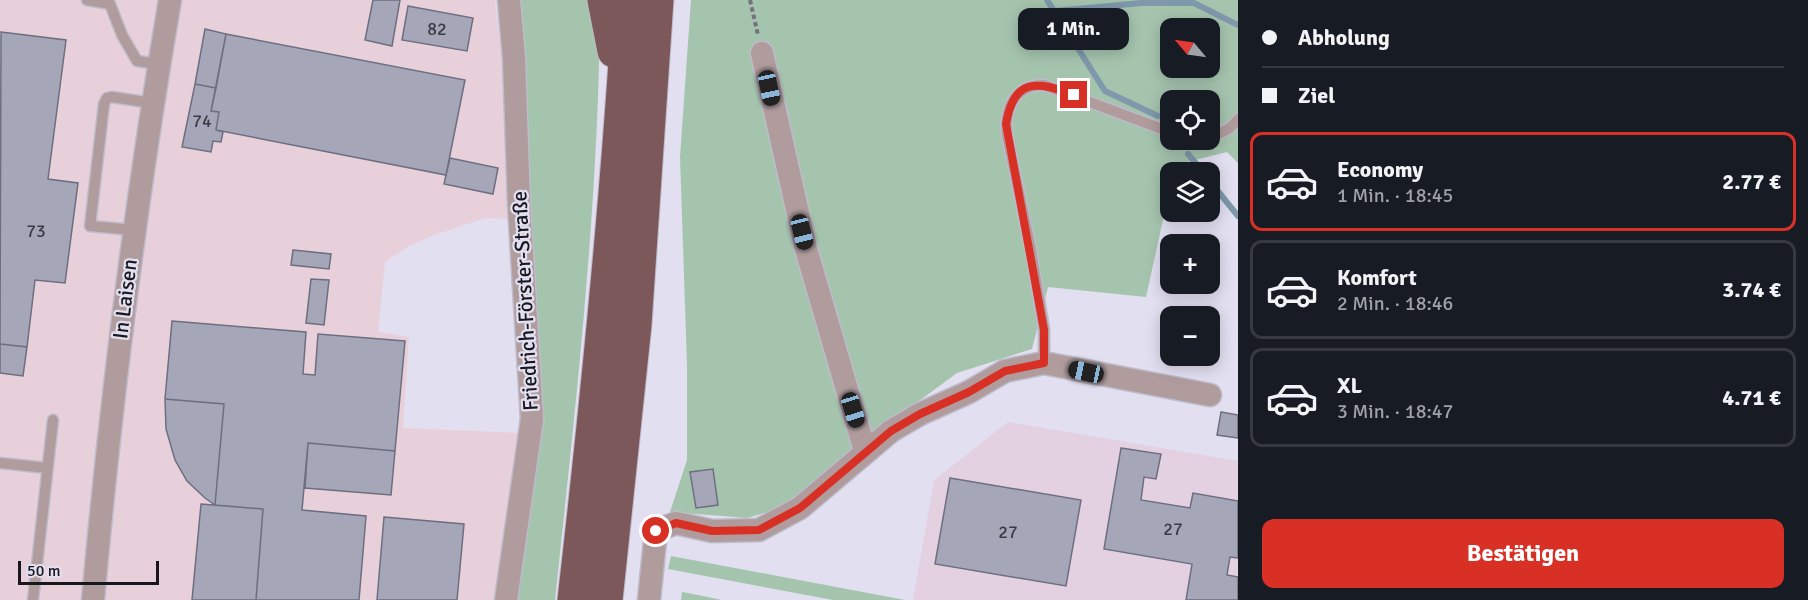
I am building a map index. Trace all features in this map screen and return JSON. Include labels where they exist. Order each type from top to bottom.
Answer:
[{"type":"highway","points":[[604,0],[623,98]]},
{"type":"highway","points":[[574,600],[598,392],[629,0]]},
{"type":"highway","points":[[606,600],[635,325],[657,0]]},
{"type":"highway","points":[[654,57],[670,0]]},
{"type":"street","name":"In Laisen","points":[[93,600],[105,463],[134,230],[158,64],[170,0]]},
{"type":"street","name":"Friedrich-Förster-Straße","points":[[506,600],[532,419],[519,204],[514,58],[509,0]]},
{"type":"street","points":[[762,53],[806,249],[866,451]]},
{"type":"street","points":[[649,600],[656,531],[676,523],[712,531],[759,530],[800,508],[891,431],[969,392],[1005,371],[1044,363],[1210,395]]},
{"type":"lane","points":[[87,0],[110,4],[122,35],[137,61],[158,64]]},
{"type":"lane","points":[[1044,363],[1044,330],[1007,135],[1008,110],[1022,90],[1032,85],[1044,85],[1160,128]]},
{"type":"lane","points":[[134,230],[90,226],[104,104],[107,98],[112,97],[152,103]]},
{"type":"lane","points":[[1220,133],[1230,128],[1238,119]]},
{"type":"lane","points":[[33,600],[53,420]]},
{"type":"lane","points":[[0,463],[47,468]]},
{"type":"path","points":[[750,0],[762,53]]},
{"type":"shaded area","points":[[0,0],[495,0],[504,76],[513,219],[486,218],[434,235],[409,246],[385,262],[378,332],[409,337],[403,428],[521,433],[497,600],[0,600]]},
{"type":"shaded area","points":[[1008,422],[1238,461],[1238,600],[913,600],[934,480]]},
{"type":"green space","points":[[520,0],[599,0],[600,3],[596,153],[591,228],[555,600],[513,600],[540,410]]},
{"type":"green space","points":[[691,0],[1238,0],[1238,163],[1227,152],[1187,162],[1160,162],[1160,222],[1163,222],[1146,297],[1048,287],[1032,349],[957,373],[877,432],[783,508],[747,518],[670,512],[687,460],[687,365],[680,157]]},
{"type":"green space","points":[[671,556],[905,600],[833,600],[668,569]]},
{"type":"green space","points":[[683,592],[722,600],[681,600]]},
{"type":"building","points":[[373,0],[400,0],[392,46],[365,40]]},
{"type":"building","points":[[408,6],[473,18],[467,51],[402,40]]},
{"type":"building","points":[[205,29],[226,34],[216,88],[195,84]]},
{"type":"building","points":[[1,32],[66,40],[48,179],[78,183],[65,283],[35,280],[27,347],[0,344]]},
{"type":"building","points":[[226,34],[465,80],[446,175],[216,130],[219,112],[211,111]]},
{"type":"building","points":[[195,84],[216,88],[211,111],[219,112],[216,130],[223,132],[221,142],[213,141],[211,152],[182,147]]},
{"type":"building","points":[[450,158],[498,168],[493,194],[444,184]]},
{"type":"building","points":[[293,250],[331,254],[329,269],[291,265]]},
{"type":"building","points":[[311,279],[329,280],[324,325],[306,323]]},
{"type":"building","points":[[172,321],[306,332],[303,374],[315,375],[318,334],[405,341],[395,451],[308,443],[302,510],[366,516],[359,600],[256,600],[263,509],[215,505],[224,404],[165,399]]},
{"type":"building","points":[[0,344],[27,347],[23,376],[0,373]]},
{"type":"building","points":[[165,399],[224,404],[215,505],[187,481],[175,460],[166,429]]},
{"type":"building","points":[[1221,412],[1238,415],[1238,438],[1217,435]]},
{"type":"building","points":[[308,443],[395,451],[391,495],[305,488]]},
{"type":"building","points":[[1121,448],[1161,454],[1156,479],[1144,477],[1141,500],[1190,508],[1193,493],[1238,501],[1238,558],[1230,557],[1227,575],[1238,577],[1238,600],[1186,600],[1192,564],[1104,549]]},
{"type":"building","points":[[713,469],[718,505],[696,508],[690,472]]},
{"type":"building","points":[[950,478],[1081,500],[1066,586],[935,564]]},
{"type":"building","points":[[201,504],[263,509],[256,600],[192,600]]},
{"type":"building","points":[[384,517],[464,524],[457,600],[377,600]]},
{"type":"waterway","points":[[1047,0],[1105,91],[1158,116]]},
{"type":"waterway","points":[[1055,11],[1141,3],[1194,3],[1238,25]]},
{"type":"waterway","points":[[1188,154],[1195,162]]},
{"type":"waterway","points":[[1220,194],[1238,216]]},
{"type":"route","points":[[656,531],[676,523],[712,531],[759,530],[800,508],[891,431],[920,414],[969,392],[1005,371],[1044,363],[1044,330],[1006,124],[1008,110],[1013,100],[1022,90],[1032,85],[1044,85],[1074,95]]}]
